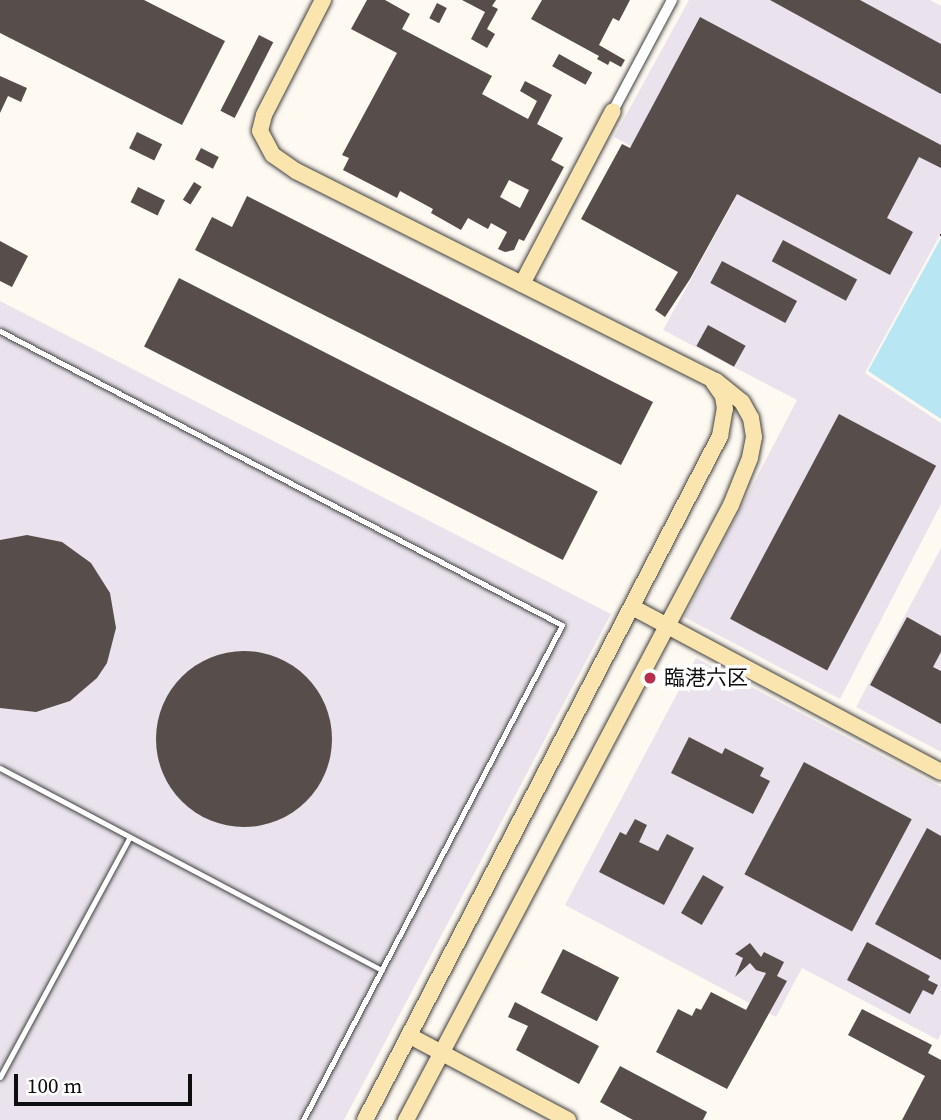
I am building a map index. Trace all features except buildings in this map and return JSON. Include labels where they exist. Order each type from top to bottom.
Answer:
[{"type":"street","points":[[323,0],[264,115],[261,131],[274,155],[296,171],[709,377],[742,402],[751,418],[754,437],[742,481],[406,1120]]},
{"type":"street","points":[[522,284],[672,0]]},
{"type":"street","points":[[365,1120],[720,436],[725,409],[723,396],[709,377]]},
{"type":"street","points":[[632,607],[941,772]]},
{"type":"street","points":[[410,1036],[568,1120]]},
{"type":"lane","points":[[0,331],[562,625],[303,1120]]},
{"type":"lane","points":[[0,768],[382,970]]},
{"type":"lane","points":[[0,1077],[130,837]]},
{"type":"shaded area","points":[[689,0],[930,0],[941,6],[941,233],[865,373],[941,423],[941,504],[840,699],[684,617],[797,400],[663,330],[734,201],[614,137]]},
{"type":"shaded area","points":[[0,301],[611,614],[344,1120],[0,1120]]},
{"type":"shaded area","points":[[941,548],[941,752],[856,707]]},
{"type":"shaded area","points":[[696,658],[941,787],[941,1034],[938,1040],[802,968],[776,1017],[565,905]]},
{"type":"water","points":[[941,238],[941,419],[868,371]]},
{"type":"place","name":"臨港六区","points":[[650,678]]}]
